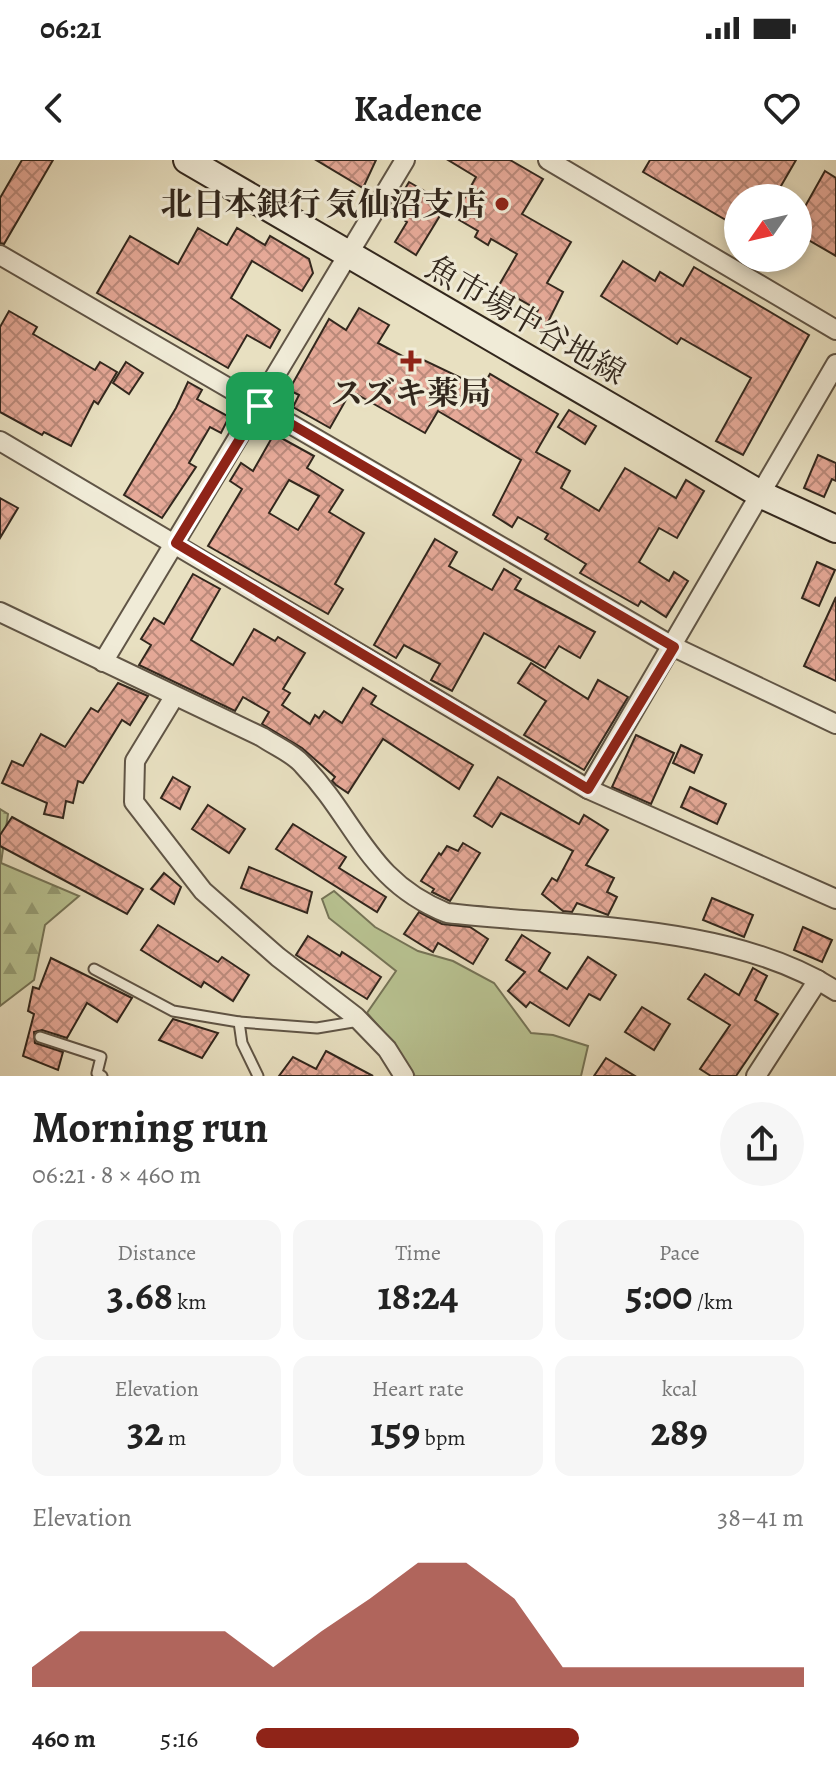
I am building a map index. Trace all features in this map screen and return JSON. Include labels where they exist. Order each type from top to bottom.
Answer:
[{"type":"street","name":"魚市場中谷地線","points":[[187,160],[762,495],[836,529]]},
{"type":"street","points":[[103,662],[260,406],[405,160]]},
{"type":"street","points":[[548,160],[572,166],[836,330]]},
{"type":"street","points":[[0,255],[674,647],[836,724]]},
{"type":"street","points":[[588,789],[674,647],[836,364]]},
{"type":"street","points":[[0,441],[588,789],[836,899]]},
{"type":"street","points":[[1,613],[262,737],[301,762],[385,875],[418,902],[447,913],[659,934],[748,950],[830,984],[756,1076]]},
{"type":"street","points":[[174,697],[135,761],[134,802],[203,891],[278,957],[360,1021],[387,1049],[404,1076]]},
{"type":"lane","points":[[94,969],[173,1011],[239,1022],[317,1028],[360,1021]]},
{"type":"lane","points":[[239,1022],[242,1043],[258,1076]]},
{"type":"lane","points":[[40,1037],[101,1057],[97,1073],[102,1076]]},
{"type":"green space","points":[[0,809],[8,814],[1,863],[79,896],[45,925],[34,980],[0,1006]]},
{"type":"green space","points":[[334,891],[375,927],[418,951],[453,961],[494,983],[531,1033],[553,1035],[588,1046],[581,1076],[415,1076],[392,1041],[367,1013],[396,971],[329,918],[322,899]]},
{"type":"building","points":[[22,160],[53,160],[4,244],[0,243],[0,198]]},
{"type":"building","points":[[316,160],[376,160],[363,188]]},
{"type":"building","points":[[448,160],[510,160],[543,179],[522,214],[571,242],[547,283],[563,292],[543,332],[530,324],[538,310],[498,287],[517,254],[491,239],[488,245],[475,237],[478,231],[454,217],[476,177]]},
{"type":"building","points":[[650,160],[796,160],[782,184],[724,184],[724,219],[643,172]]},
{"type":"building","points":[[825,171],[836,178],[836,256],[812,242],[812,194]]},
{"type":"building","points":[[409,182],[447,204],[416,255],[395,242],[407,222],[391,212]]},
{"type":"building","points":[[198,228],[227,245],[237,228],[265,245],[270,236],[309,259],[313,273],[302,291],[252,261],[231,298],[280,330],[270,348],[247,335],[228,368],[97,293],[130,236],[178,264]]},
{"type":"building","points":[[623,261],[655,281],[660,272],[683,286],[694,267],[809,335],[743,455],[716,441],[751,378],[681,338],[677,344],[601,296]]},
{"type":"building","points":[[359,308],[389,325],[378,343],[406,358],[409,353],[482,388],[490,374],[558,414],[536,452],[570,471],[561,488],[599,511],[625,468],[676,498],[686,480],[704,491],[677,538],[659,528],[639,562],[669,581],[674,572],[688,581],[666,617],[641,601],[638,606],[580,573],[586,564],[545,539],[548,534],[518,517],[512,527],[493,515],[521,460],[438,411],[425,433],[351,391],[330,428],[293,407],[299,395],[289,390],[329,319],[346,330]]},
{"type":"building","points":[[9,311],[37,327],[33,334],[95,370],[100,362],[117,372],[98,404],[94,401],[71,446],[44,432],[42,435],[0,412],[0,327]]},
{"type":"building","points":[[126,362],[143,373],[129,394],[113,383]]},
{"type":"building","points":[[188,382],[202,390],[197,399],[229,417],[221,433],[210,427],[189,463],[196,467],[162,518],[124,495]]},
{"type":"building","points":[[569,410],[596,426],[585,444],[558,427]]},
{"type":"building","points":[[274,434],[314,456],[307,468],[343,490],[329,512],[364,533],[335,584],[343,589],[328,614],[208,546],[242,489],[230,481],[241,463],[253,471]],"holes":[[[289,480],[319,496],[298,530],[269,513]]]},
{"type":"building","points":[[818,455],[836,463],[836,481],[832,479],[824,497],[804,488]]},
{"type":"building","points":[[0,498],[18,508],[0,538]]},
{"type":"building","points":[[435,539],[457,552],[449,566],[492,590],[504,569],[521,579],[515,589],[595,632],[580,658],[559,646],[545,668],[484,633],[452,691],[431,680],[440,664],[404,645],[396,658],[374,645]]},
{"type":"building","points":[[817,562],[835,570],[819,606],[802,598]]},
{"type":"building","points":[[193,574],[220,589],[191,640],[233,665],[254,629],[275,641],[278,637],[305,653],[283,689],[290,693],[282,705],[310,724],[315,715],[319,718],[324,711],[342,723],[363,688],[376,696],[371,704],[473,765],[459,789],[383,739],[348,793],[336,785],[332,781],[335,777],[302,748],[262,724],[269,712],[243,697],[235,711],[139,665],[151,645],[141,639],[154,618],[164,624]]},
{"type":"building","points":[[836,597],[836,681],[804,666]]},
{"type":"building","points":[[531,663],[588,699],[598,680],[628,697],[584,770],[524,735],[546,701],[518,683]]},
{"type":"building","points":[[118,683],[148,696],[130,725],[122,720],[83,783],[78,781],[73,803],[66,801],[63,818],[44,814],[47,803],[2,783],[12,761],[23,766],[41,734],[65,747],[91,708],[98,712]]},
{"type":"building","points":[[636,735],[674,753],[651,804],[612,787]]},
{"type":"building","points":[[681,745],[702,755],[694,773],[673,763]]},
{"type":"building","points":[[173,777],[190,787],[180,809],[161,798]]},
{"type":"building","points":[[498,777],[579,824],[584,815],[608,830],[586,865],[614,878],[607,892],[617,897],[608,915],[577,903],[572,912],[563,911],[542,894],[552,878],[557,881],[573,851],[501,813],[492,827],[474,816]]},
{"type":"building","points":[[690,787],[726,804],[717,824],[681,807]]},
{"type":"building","points":[[208,805],[245,829],[229,853],[192,829]]},
{"type":"building","points":[[12,817],[143,889],[127,914],[0,846],[0,835]]},
{"type":"building","points":[[293,824],[346,857],[339,868],[386,897],[377,912],[276,849]]},
{"type":"building","points":[[463,843],[480,853],[450,901],[432,892],[434,889],[421,881],[439,853],[441,855],[447,846],[458,851]]},
{"type":"building","points":[[249,867],[312,892],[307,913],[241,888]]},
{"type":"building","points":[[164,873],[181,887],[174,904],[151,889]]},
{"type":"building","points":[[712,898],[753,915],[744,937],[703,920]]},
{"type":"building","points":[[419,912],[442,924],[470,927],[488,939],[473,964],[438,943],[433,952],[404,934]]},
{"type":"building","points":[[158,925],[218,962],[222,957],[249,975],[233,1001],[204,982],[201,987],[141,950]]},
{"type":"building","points":[[803,927],[832,940],[822,962],[794,950]]},
{"type":"building","points":[[522,935],[550,953],[539,971],[567,989],[588,957],[616,975],[600,1000],[589,994],[569,1026],[530,1002],[526,1007],[508,991],[525,972],[506,960]]},
{"type":"building","points":[[308,936],[340,956],[342,952],[381,977],[367,999],[296,955]]},
{"type":"building","points":[[51,958],[132,998],[117,1022],[87,1003],[67,1038],[42,1030],[34,1032],[35,1043],[63,1052],[58,1070],[23,1056],[34,1014],[28,1011],[33,987],[39,989]]},
{"type":"building","points":[[753,968],[767,976],[755,1000],[778,1014],[736,1076],[711,1076],[700,1069],[730,1025],[688,999],[705,974],[739,995]]},
{"type":"building","points":[[642,1007],[670,1024],[654,1050],[625,1032]]},
{"type":"building","points":[[173,1019],[218,1033],[202,1058],[159,1040]]},
{"type":"building","points":[[326,1051],[373,1076],[279,1076],[293,1057],[316,1069]]},
{"type":"building","points":[[606,1058],[635,1076],[594,1076]]},
{"type":"place","name":"北日本銀行 気仙沼支店","points":[[502,204]]},
{"type":"place","name":"スズキ薬局","points":[[411,361]]},
{"type":"route","points":[[260,406],[674,647],[588,789],[176,543],[260,406]]}]
